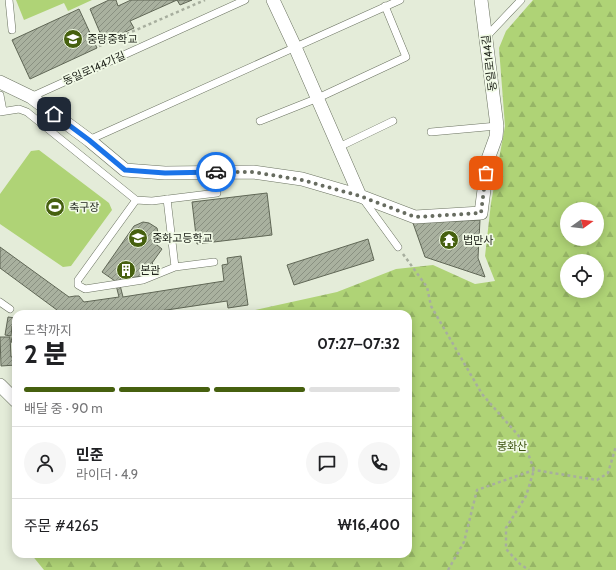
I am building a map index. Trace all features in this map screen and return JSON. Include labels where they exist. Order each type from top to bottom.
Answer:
[{"type":"street","points":[[273,0],[295,46],[360,196]]},
{"type":"street","name":"동일로144길","points":[[360,196],[415,217],[481,213],[488,159],[496,137],[497,126],[481,0]]},
{"type":"street","points":[[0,82],[31,97],[89,140],[125,170],[165,173],[253,172],[302,180],[360,196]]},
{"type":"street","points":[[0,385],[12,397]]},
{"type":"lane","points":[[9,0],[12,30]]},
{"type":"lane","name":"동일로144가길","points":[[31,97],[245,0]]},
{"type":"lane","points":[[89,140],[400,0]]},
{"type":"lane","points":[[486,37],[521,0]]},
{"type":"lane","points":[[260,122],[318,98],[406,57],[385,6]]},
{"type":"lane","points":[[0,95],[1,111],[19,109],[27,112],[136,200],[146,201],[217,193]]},
{"type":"lane","points":[[339,146],[393,121]]},
{"type":"lane","points":[[431,132],[497,126]]},
{"type":"lane","points":[[360,196],[398,247]]},
{"type":"lane","points":[[167,199],[175,267]]},
{"type":"lane","points":[[136,200],[78,280],[78,285],[85,289],[143,280],[175,267],[214,262]]},
{"type":"lane","points":[[0,302],[10,308]]},
{"type":"path","points":[[99,46],[205,0]]},
{"type":"path","points":[[398,247],[427,287],[431,306],[482,394],[524,442],[534,470],[526,496],[506,528],[506,549],[520,564],[529,570]]},
{"type":"path","points":[[448,570],[464,542],[477,490],[534,470],[597,480],[608,473],[616,446]]},
{"type":"green space","points":[[16,0],[92,0],[68,11],[64,3],[24,20]]},
{"type":"green space","name":"봉화산","points":[[533,0],[616,0],[616,570],[44,570],[34,558],[412,558],[412,310],[255,310],[337,292],[396,269],[433,265],[475,284],[495,281],[485,256],[491,203],[505,126],[499,48],[506,31]]},
{"type":"green space","name":"축구장","points":[[39,150],[109,203],[112,210],[71,266],[63,267],[0,224],[0,194],[31,151]]},
{"type":"building","points":[[109,0],[116,0],[118,6],[131,0],[177,0],[130,21],[134,28],[104,42],[90,9]]},
{"type":"building","points":[[177,0],[192,0],[180,5]]},
{"type":"building","points":[[79,9],[97,48],[30,79],[12,40]]},
{"type":"building","points":[[267,193],[272,235],[197,244],[192,202]]},
{"type":"building","name":"법만사","points":[[480,220],[478,258],[485,277],[425,257],[413,223]]},
{"type":"building","name":"본관","points":[[143,222],[149,223],[157,228],[159,237],[157,245],[162,249],[147,272],[148,275],[124,279],[122,277],[119,281],[123,297],[224,281],[222,265],[228,264],[227,258],[241,256],[248,305],[228,308],[227,301],[167,310],[57,310],[0,268],[0,247],[69,297],[79,296],[84,302],[119,297],[115,281],[102,272],[134,226]]},
{"type":"building","points":[[368,239],[374,260],[294,285],[287,265]]},
{"type":"building","points":[[8,317],[12,318],[11,336],[5,335]]},
{"type":"building","points":[[0,337],[10,337],[12,365],[1,366]]},
{"type":"way so far","points":[[216,172],[253,172],[302,180],[360,196],[415,217],[481,213],[486,173]]},
{"type":"place","name":"중랑중학교","points":[[73,39]]},
{"type":"place","name":"축구장","points":[[55,207]]},
{"type":"place","name":"중화고등학교","points":[[138,238]]},
{"type":"place","name":"법만사","points":[[449,240]]},
{"type":"place","name":"본관","points":[[126,270]]},
{"type":"route","points":[[54,114],[89,140],[125,170],[165,173],[216,172]]}]
